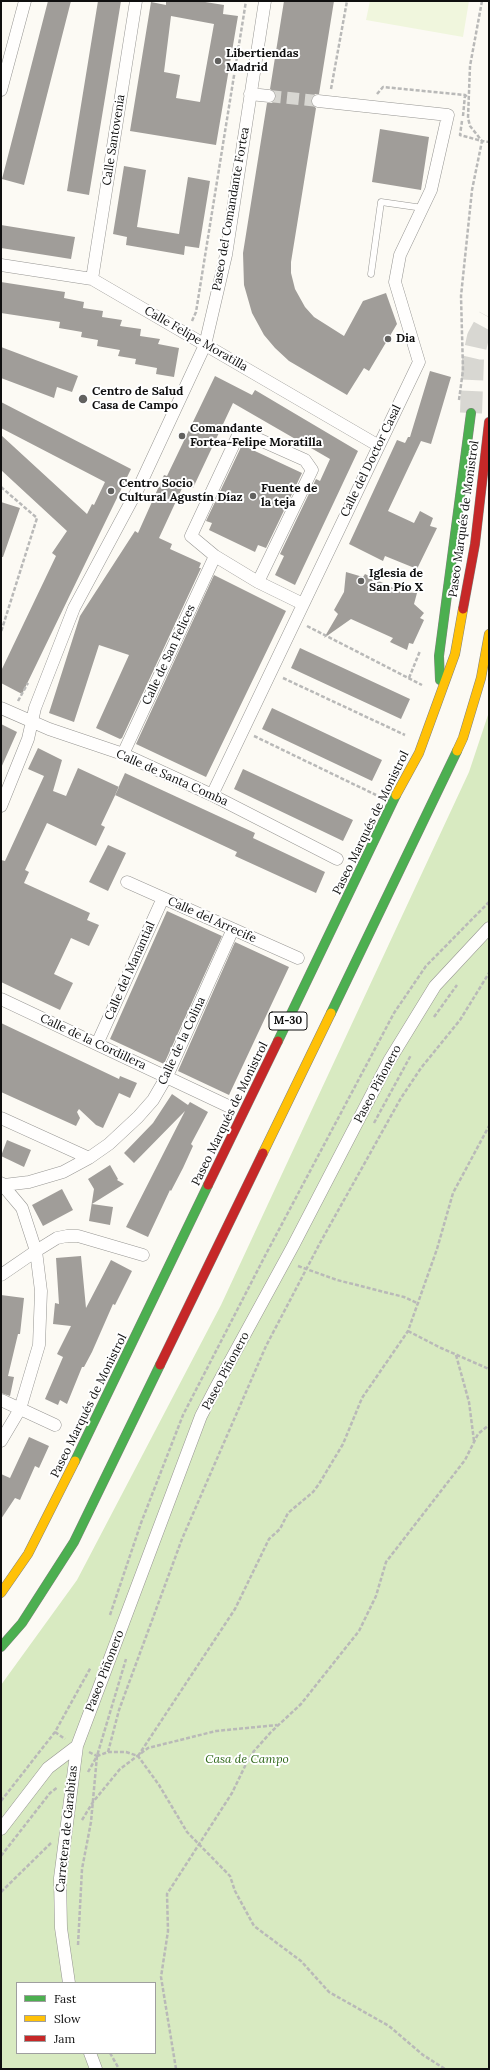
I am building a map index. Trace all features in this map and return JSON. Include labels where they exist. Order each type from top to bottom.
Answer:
[{"type":"highway","points":[[440,695],[439,656],[470,413]]},
{"type":"highway","name":"Paseo Marqués de Monistrol","points":[[2,1592],[28,1554],[51,1511],[396,796],[419,753],[455,654],[475,544],[489,422]]},
{"type":"highway","name":"M-30","points":[[1,1647],[22,1623],[74,1542],[433,804],[463,738],[481,678],[489,634]]},
{"type":"street","points":[[1,90],[25,1]]},
{"type":"street","name":"Calle Santovenia","points":[[92,279],[136,1]]},
{"type":"street","name":"Paseo del Comandante Fortea","points":[[1,806],[28,739],[35,708],[74,608],[140,485],[205,345],[226,256],[265,1]]},
{"type":"street","points":[[250,94],[269,96]]},
{"type":"street","name":"Calle del Doctor Casal","points":[[212,795],[419,362],[395,282],[400,255],[431,190],[448,116],[323,102]]},
{"type":"street","name":"Calle Felipe Moratilla","points":[[1,265],[92,279],[379,446]]},
{"type":"street","points":[[258,582],[312,470],[305,460],[240,431],[191,536],[215,556],[258,582],[303,604]]},
{"type":"street","name":"Calle de San Felices","points":[[123,754],[215,556]]},
{"type":"street","name":"Calle de Santa Comba","points":[[1,708],[31,722],[123,754],[212,795],[337,858]]},
{"type":"street","name":"Calle del Arrecife","points":[[127,882],[298,958]]},
{"type":"street","name":"Calle del Manantial","points":[[97,1044],[163,898]]},
{"type":"street","name":"Paseo Piñonero","points":[[77,1746],[192,1442],[212,1396],[293,1246],[389,1060],[435,986],[489,928]]},
{"type":"street","name":"Calle de la Colina","points":[[2,1184],[47,1177],[89,1158],[109,1144],[138,1117],[152,1100],[167,1076],[232,929]]},
{"type":"street","name":"Calle de la Cordillera","points":[[1,999],[228,1106]]},
{"type":"street","points":[[1,1118],[89,1158]]},
{"type":"street","points":[[1,1441],[20,1409],[39,1345],[41,1292],[36,1251],[22,1208],[2,1184]]},
{"type":"street","points":[[1,1275],[57,1238],[78,1236],[143,1255]]},
{"type":"street","points":[[1,1400],[55,1426]]},
{"type":"street","points":[[1,1829],[48,1768],[77,1746]]},
{"type":"street","name":"Carretera de Garabitas","points":[[69,1982],[61,1928],[60,1878],[77,1746]]},
{"type":"street","points":[[90,2054],[96,2069]]},
{"type":"lane","points":[[370,274],[381,202],[423,208]]},
{"type":"path","points":[[188,324],[194,319],[196,312],[246,1]]},
{"type":"path","points":[[323,102],[347,1]]},
{"type":"path","points":[[482,1],[470,66],[468,98],[468,118],[470,126],[482,141]]},
{"type":"path","points":[[376,96],[383,87],[465,95],[468,98]]},
{"type":"path","points":[[465,95],[460,135],[489,142]]},
{"type":"path","points":[[458,407],[463,370],[461,296],[472,190],[482,141]]},
{"type":"path","points":[[1,487],[37,518],[1,632]]},
{"type":"path","points":[[295,620],[422,685],[421,692]]},
{"type":"path","points":[[270,672],[405,735]]},
{"type":"path","points":[[402,742],[408,730]]},
{"type":"path","points":[[242,731],[376,795]]},
{"type":"path","points":[[373,802],[379,788]]},
{"type":"path","points":[[108,1752],[119,1710],[182,1538],[266,1346],[401,1098],[421,1068],[460,1020],[489,973]]},
{"type":"path","points":[[430,1022],[458,982]]},
{"type":"path","points":[[372,1126],[411,1053]]},
{"type":"path","points":[[138,1756],[235,1609],[269,1539],[280,1529],[288,1513],[313,1492],[319,1484],[343,1444],[362,1398],[408,1331],[419,1304],[453,1193],[489,1126]]},
{"type":"path","points":[[299,1258],[295,1265],[337,1280],[404,1297],[419,1304]]},
{"type":"path","points":[[408,1331],[456,1355],[489,1369]]},
{"type":"path","points":[[456,1355],[469,1402],[474,1444]]},
{"type":"path","points":[[176,2069],[161,1977],[168,1931],[167,1894],[232,1793],[247,1762],[278,1725],[301,1704],[355,1636],[376,1596],[386,1562],[466,1460],[478,1434],[489,1425]]},
{"type":"path","points":[[78,1948],[82,1868],[91,1822],[98,1756],[127,1654]]},
{"type":"path","points":[[138,1756],[148,1748],[216,1731],[278,1725]]},
{"type":"path","points":[[138,1756],[159,1785],[187,1832],[230,1876],[235,1891],[254,1926],[301,1961],[329,1992],[389,2026],[423,2055],[445,2069]]},
{"type":"path","points":[[111,2054],[119,2069]]},
{"type":"green space","points":[[370,1],[469,1],[463,37],[366,20]]},
{"type":"green space","name":"Casa de Campo","points":[[489,712],[489,2069],[1,2069],[1,1685],[77,1580],[221,1305],[469,772]]},
{"type":"building","points":[[48,1],[71,1],[24,185],[2,179]]},
{"type":"building","points":[[98,1],[121,1],[89,195],[67,191]]},
{"type":"building","points":[[166,1],[199,1],[224,5],[223,14],[238,16],[216,145],[130,131],[151,2],[166,5]],"holes":[[[171,16],[214,24],[200,102],[176,98],[180,75],[164,72]]]},
{"type":"building","points":[[284,1],[334,1],[319,94],[315,94],[311,100],[311,104],[316,108],[291,262],[291,273],[295,289],[305,307],[314,317],[344,336],[363,301],[386,293],[397,324],[369,371],[364,368],[347,395],[289,361],[275,348],[264,335],[252,313],[244,285],[243,253],[267,103],[272,103],[276,97],[276,93],[270,89]]},
{"type":"building","points":[[380,129],[429,137],[421,190],[372,182]]},
{"type":"building","points":[[124,166],[146,170],[137,227],[179,234],[188,177],[210,181],[199,248],[185,246],[184,255],[126,245],[127,237],[113,234]]},
{"type":"building","points":[[1,225],[75,237],[71,259],[1,248]]},
{"type":"building","points":[[1,282],[65,292],[64,298],[84,302],[83,308],[103,311],[102,317],[122,320],[120,326],[141,329],[140,336],[160,339],[158,344],[179,348],[174,377],[156,374],[157,368],[135,364],[136,359],[118,356],[120,350],[97,346],[98,340],[81,337],[82,332],[59,328],[60,322],[1,313]]},
{"type":"building","points":[[1,347],[78,376],[72,392],[57,387],[54,398],[1,378]]},
{"type":"building","points":[[430,371],[451,377],[438,421],[431,444],[421,441],[388,511],[414,523],[420,511],[433,518],[430,526],[437,528],[417,569],[385,556],[383,561],[349,544],[397,440],[405,443],[408,437],[410,437]]},
{"type":"building","points":[[215,376],[252,395],[255,390],[358,451],[295,585],[275,575],[284,556],[280,554],[316,479],[320,481],[330,459],[233,403],[193,488],[184,484],[159,538],[172,544],[170,549],[201,563],[199,568],[201,568],[122,738],[120,739],[96,728],[129,655],[99,645],[74,722],[49,713],[80,616],[135,531],[138,533],[164,475],[167,476]]},
{"type":"building","points":[[1,402],[131,469],[22,694],[1,683],[1,671],[56,556],[52,553],[67,531],[1,470],[1,435],[87,514],[92,504],[94,505],[105,482],[1,428]]},
{"type":"building","name":"Fuente de la teja","points":[[242,445],[302,473],[266,548],[258,545],[255,552],[209,530],[212,523],[206,521]]},
{"type":"building","points":[[1,502],[20,508],[3,557],[1,557]]},
{"type":"building","name":"Iglesia de San Pío X","points":[[346,572],[363,577],[365,574],[401,592],[417,593],[414,604],[424,613],[420,618],[424,620],[413,644],[409,643],[407,650],[390,642],[393,638],[351,619],[324,638],[338,614],[334,610],[344,592]]},
{"type":"building","points":[[214,575],[286,611],[206,777],[136,744]]},
{"type":"building","points":[[300,648],[410,699],[401,719],[291,668]]},
{"type":"building","points":[[272,708],[382,760],[372,781],[262,729]]},
{"type":"building","points":[[1,724],[17,732],[1,768]]},
{"type":"building","points":[[38,748],[62,760],[53,791],[66,796],[78,768],[119,787],[101,825],[105,827],[96,846],[47,823],[25,870],[29,872],[24,883],[90,913],[87,920],[99,925],[89,946],[71,938],[54,974],[73,983],[60,1010],[1,982],[1,860],[5,861],[44,776],[28,769]]},
{"type":"building","points":[[243,769],[353,820],[343,841],[234,789]]},
{"type":"building","points":[[125,773],[255,833],[253,838],[325,872],[316,893],[235,856],[237,852],[115,795]]},
{"type":"building","points":[[108,845],[126,853],[108,891],[89,882]]},
{"type":"building","points":[[167,911],[222,936],[164,1064],[110,1039]]},
{"type":"building","points":[[235,942],[289,967],[229,1095],[178,1071]]},
{"type":"building","points":[[1,1023],[119,1079],[120,1076],[137,1083],[130,1098],[119,1093],[103,1128],[96,1125],[79,1109],[77,1112],[80,1118],[76,1126],[1,1092]]},
{"type":"building","points":[[172,1094],[188,1105],[190,1102],[208,1112],[191,1144],[193,1146],[183,1168],[171,1191],[170,1190],[148,1237],[126,1227],[185,1111],[134,1163],[124,1153],[153,1123]]},
{"type":"building","points":[[7,1140],[31,1150],[24,1167],[1,1156]]},
{"type":"building","points":[[110,1165],[118,1179],[117,1180],[124,1184],[92,1204],[113,1207],[110,1225],[89,1221],[94,1189],[88,1179]]},
{"type":"building","points":[[62,1189],[73,1210],[43,1226],[32,1205]]},
{"type":"building","points":[[81,1256],[86,1308],[111,1260],[132,1271],[115,1305],[113,1304],[92,1352],[84,1367],[82,1367],[67,1404],[60,1400],[58,1405],[45,1399],[63,1357],[57,1354],[71,1326],[53,1324],[55,1303],[59,1304],[56,1258]]},
{"type":"building","points":[[1,1295],[24,1298],[20,1334],[18,1334],[8,1376],[14,1377],[10,1396],[1,1393]]},
{"type":"building","points":[[29,1437],[49,1446],[39,1468],[35,1466],[20,1500],[15,1498],[1,1519],[1,1474],[10,1478]]},
{"type":"tunnel","points":[[269,96],[318,101]]},
{"type":"tunnel","points":[[471,413],[473,359],[478,337],[489,317]]},
{"type":"traffic: fast","points":[[440,680],[439,656],[471,413]]},
{"type":"traffic: fast","points":[[331,1013],[457,751]]},
{"type":"traffic: fast","points":[[278,1041],[396,795]]},
{"type":"traffic: fast","points":[[75,1461],[208,1185]]},
{"type":"traffic: fast","points":[[1,1647],[22,1623],[74,1542],[160,1365]]},
{"type":"traffic: slow","points":[[396,795],[419,753],[455,654],[463,609]]},
{"type":"traffic: slow","points":[[457,751],[463,738],[481,678],[489,634]]},
{"type":"traffic: slow","points":[[263,1153],[331,1013]]},
{"type":"traffic: slow","points":[[1,1593],[28,1554],[75,1461]]},
{"type":"traffic: jam","points":[[463,609],[475,544],[489,422]]},
{"type":"traffic: jam","points":[[208,1185],[278,1041]]},
{"type":"traffic: jam","points":[[160,1365],[263,1153]]},
{"type":"place","name":"Libertiendas Madrid","points":[[218,61]]},
{"type":"place","name":"Dia","points":[[388,339]]},
{"type":"place","name":"Centro de Salud Casa de Campo","points":[[83,399]]},
{"type":"place","name":"Comandante Fortea-Felipe Moratilla","points":[[182,436]]},
{"type":"place","name":"Centro Socio Cultural Agustín Díaz","points":[[111,491]]},
{"type":"place","name":"Fuente de la teja","points":[[253,496]]},
{"type":"place","name":"Iglesia de San Pío X","points":[[361,581]]}]
